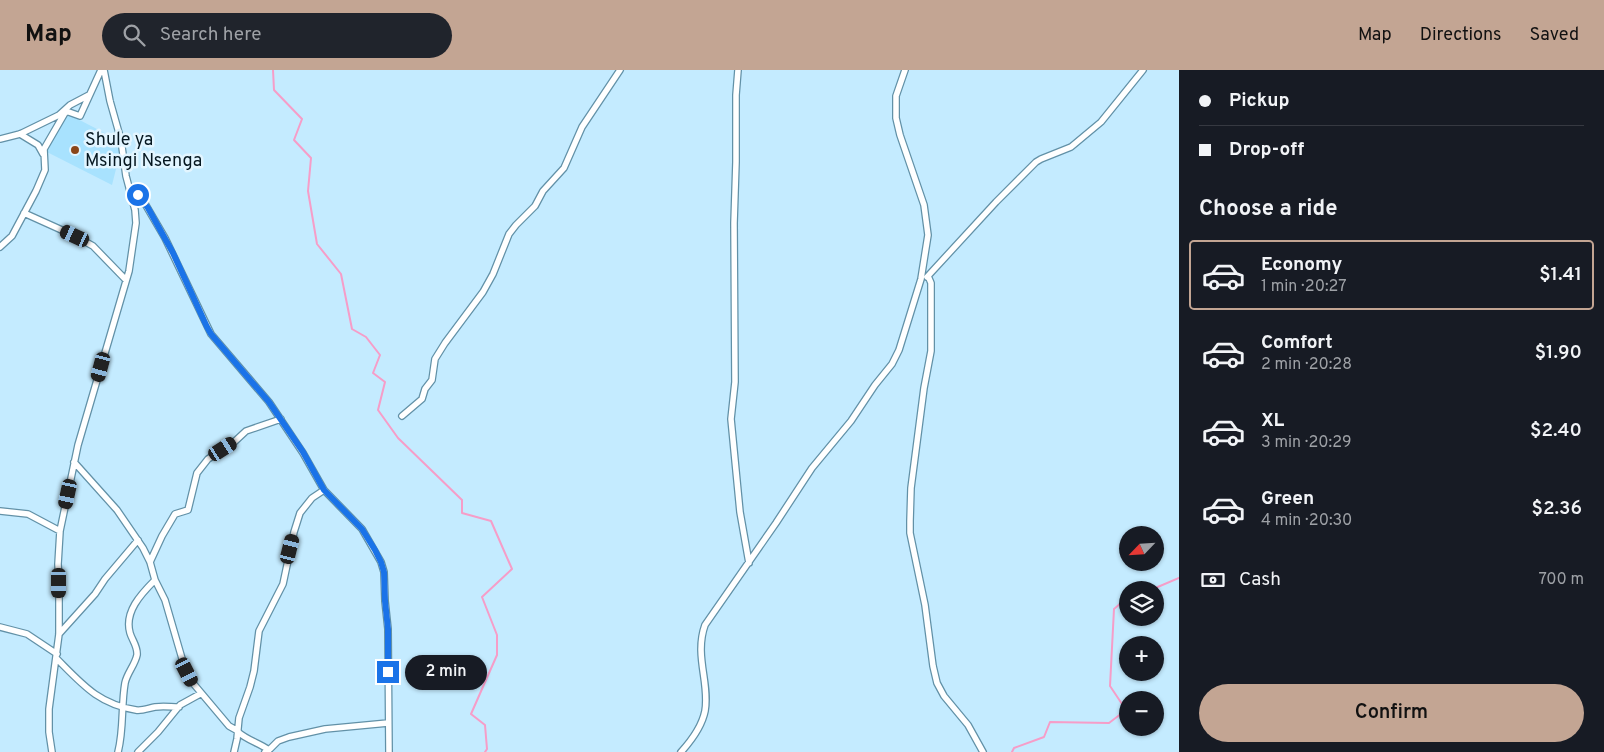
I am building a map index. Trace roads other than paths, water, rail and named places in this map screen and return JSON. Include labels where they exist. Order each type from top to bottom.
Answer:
[{"type":"street","points":[[0,247],[12,236],[45,170],[43,154],[49,137],[66,111],[80,116],[89,94],[103,70]]},
{"type":"street","points":[[52,752],[49,732],[49,708],[59,634],[58,564],[60,531],[78,444],[132,258],[136,223],[121,140],[103,70]]},
{"type":"street","points":[[402,416],[422,399],[425,389],[432,380],[435,359],[449,337],[484,292],[496,269],[509,234],[535,206],[543,191],[564,168],[582,127],[620,70]]},
{"type":"street","points":[[738,70],[734,218],[735,301],[733,341],[735,382],[731,419],[740,512],[748,564]]},
{"type":"street","points":[[681,752],[695,735],[705,710],[700,650],[702,632],[705,625],[812,468],[851,421],[874,386],[892,364],[899,350],[914,304],[926,255],[928,235],[924,205],[896,118],[896,96],[905,70]]},
{"type":"street","points":[[917,290],[996,202],[1036,162],[1041,158],[1071,147],[1101,122],[1144,70]]},
{"type":"street","points":[[0,139],[20,134],[59,115],[70,105],[89,94]]},
{"type":"street","points":[[20,134],[38,145],[43,154]]},
{"type":"street","points":[[128,186],[144,202],[160,230],[207,327],[269,402],[303,452],[324,490],[362,529],[384,568],[388,629],[388,752]]},
{"type":"street","points":[[24,213],[93,246],[126,280]]},
{"type":"street","points":[[928,276],[931,283],[931,351],[915,456],[910,534],[925,605],[937,682],[944,696],[968,725],[983,752]]},
{"type":"street","points":[[150,562],[175,514],[188,510],[195,478],[202,465],[232,444],[246,431],[281,419]]},
{"type":"street","points":[[74,462],[112,505],[138,540],[150,562],[155,580],[168,609],[183,662],[192,682],[200,694],[229,726],[247,739],[269,750],[278,740],[325,729],[388,723]]},
{"type":"street","points":[[234,752],[239,718],[254,671],[259,631],[283,584],[298,520],[306,504],[324,490]]},
{"type":"street","points":[[0,511],[28,514],[60,531]]},
{"type":"street","points":[[59,634],[95,594],[105,579],[138,540]]},
{"type":"street","points":[[118,752],[121,740],[125,683],[136,655],[136,646],[129,630],[130,616],[141,595],[155,580]]},
{"type":"street","points":[[0,627],[26,634],[57,656],[73,676],[98,697],[112,704],[138,710],[178,707]]},
{"type":"street","points":[[138,752],[158,732],[178,707],[200,694]]},
{"type":"waterway","points":[[273,70],[274,90],[302,119],[294,140],[311,158],[308,191],[317,244],[341,274],[352,329],[366,337],[380,355],[373,373],[385,382],[378,410],[398,438],[462,500],[462,513],[491,521],[512,569],[482,597],[497,635],[497,655],[471,714],[485,725],[487,749],[485,752]]},
{"type":"waterway","points":[[1164,584],[1179,578]]},
{"type":"waterway","points":[[1012,752],[1014,748],[1044,737],[1050,722],[1109,723],[1126,710],[1110,686],[1114,609],[1119,605]]},
{"type":"place","name":"Shule ya Msingi Nsenga","points":[[75,150]]}]
